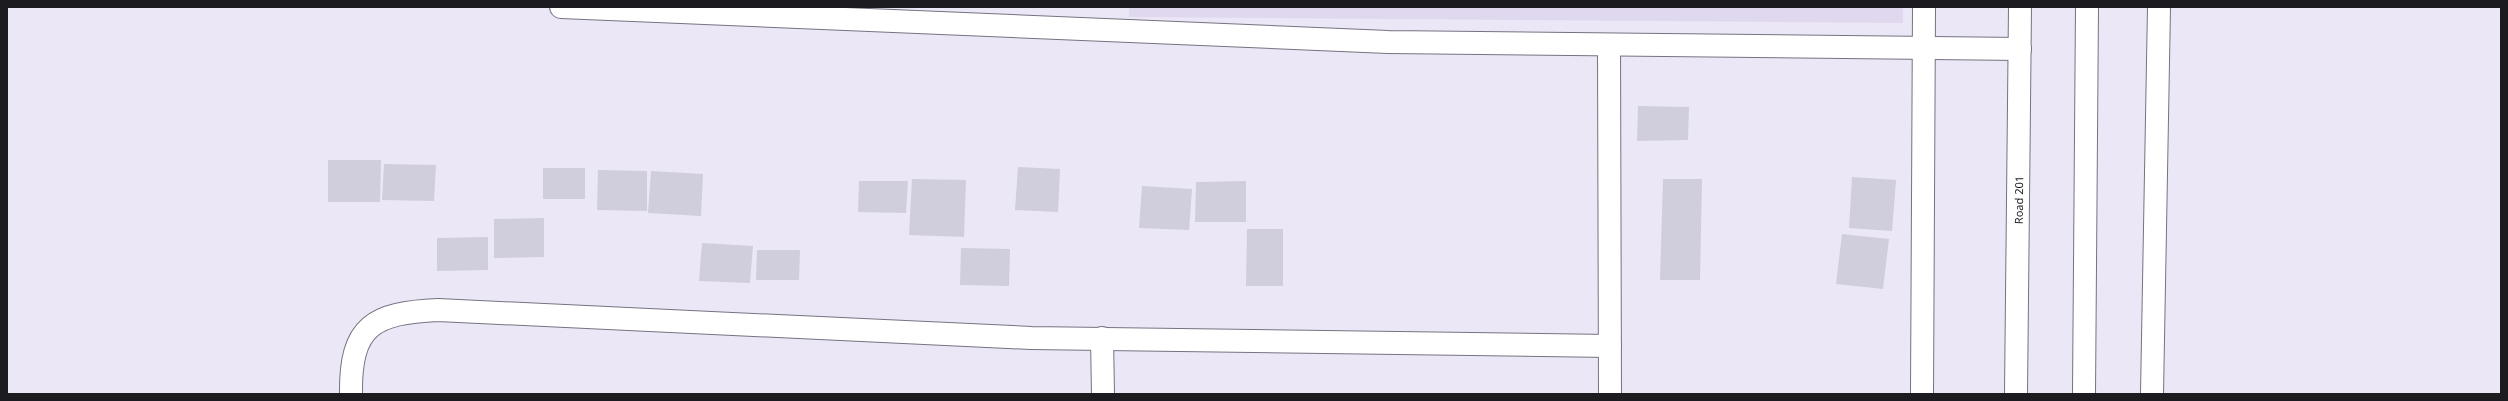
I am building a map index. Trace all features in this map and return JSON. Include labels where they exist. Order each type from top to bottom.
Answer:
[{"type":"street","points":[[561,7],[1388,42],[2020,49]]},
{"type":"street","points":[[1922,394],[1924,7]]},
{"type":"street","name":"Road 201","points":[[2016,394],[2020,7]]},
{"type":"street","points":[[2084,394],[2087,7]]},
{"type":"street","points":[[2152,394],[2159,7]]},
{"type":"street","points":[[1609,45],[1610,394]]},
{"type":"street","points":[[351,394],[351,373],[356,348],[363,334],[384,318],[408,312],[438,310],[1015,337],[1610,346]]},
{"type":"street","points":[[1102,338],[1103,394]]},
{"type":"shaded area","points":[[1129,7],[1903,7],[1903,23],[1129,17]]},
{"type":"building","points":[[1638,106],[1689,107],[1688,140],[1637,141]]},
{"type":"building","points":[[328,160],[381,160],[380,202],[328,202]]},
{"type":"building","points":[[384,164],[436,165],[434,201],[382,200]]},
{"type":"building","points":[[1018,167],[1060,169],[1058,212],[1015,210]]},
{"type":"building","points":[[543,168],[585,168],[585,199],[543,199]]},
{"type":"building","points":[[598,170],[647,171],[647,211],[597,210]]},
{"type":"building","points":[[651,171],[703,174],[701,216],[648,213]]},
{"type":"building","points":[[1852,177],[1896,180],[1892,231],[1849,228]]},
{"type":"building","points":[[912,179],[966,180],[964,237],[909,235]]},
{"type":"building","points":[[1663,179],[1702,179],[1700,280],[1660,280]]},
{"type":"building","points":[[859,181],[908,181],[906,213],[858,212]]},
{"type":"building","points":[[1246,181],[1246,222],[1195,222],[1196,182]]},
{"type":"building","points":[[1142,186],[1192,189],[1189,230],[1139,228]]},
{"type":"building","points":[[544,218],[544,257],[494,258],[494,219]]},
{"type":"building","points":[[1247,229],[1283,229],[1283,286],[1246,286]]},
{"type":"building","points":[[1842,234],[1889,239],[1883,289],[1836,284]]},
{"type":"building","points":[[488,237],[488,270],[437,271],[437,238]]},
{"type":"building","points":[[702,243],[753,246],[750,283],[699,281]]},
{"type":"building","points":[[961,248],[1010,249],[1009,286],[960,285]]},
{"type":"building","points":[[757,250],[800,250],[799,280],[756,280]]}]
